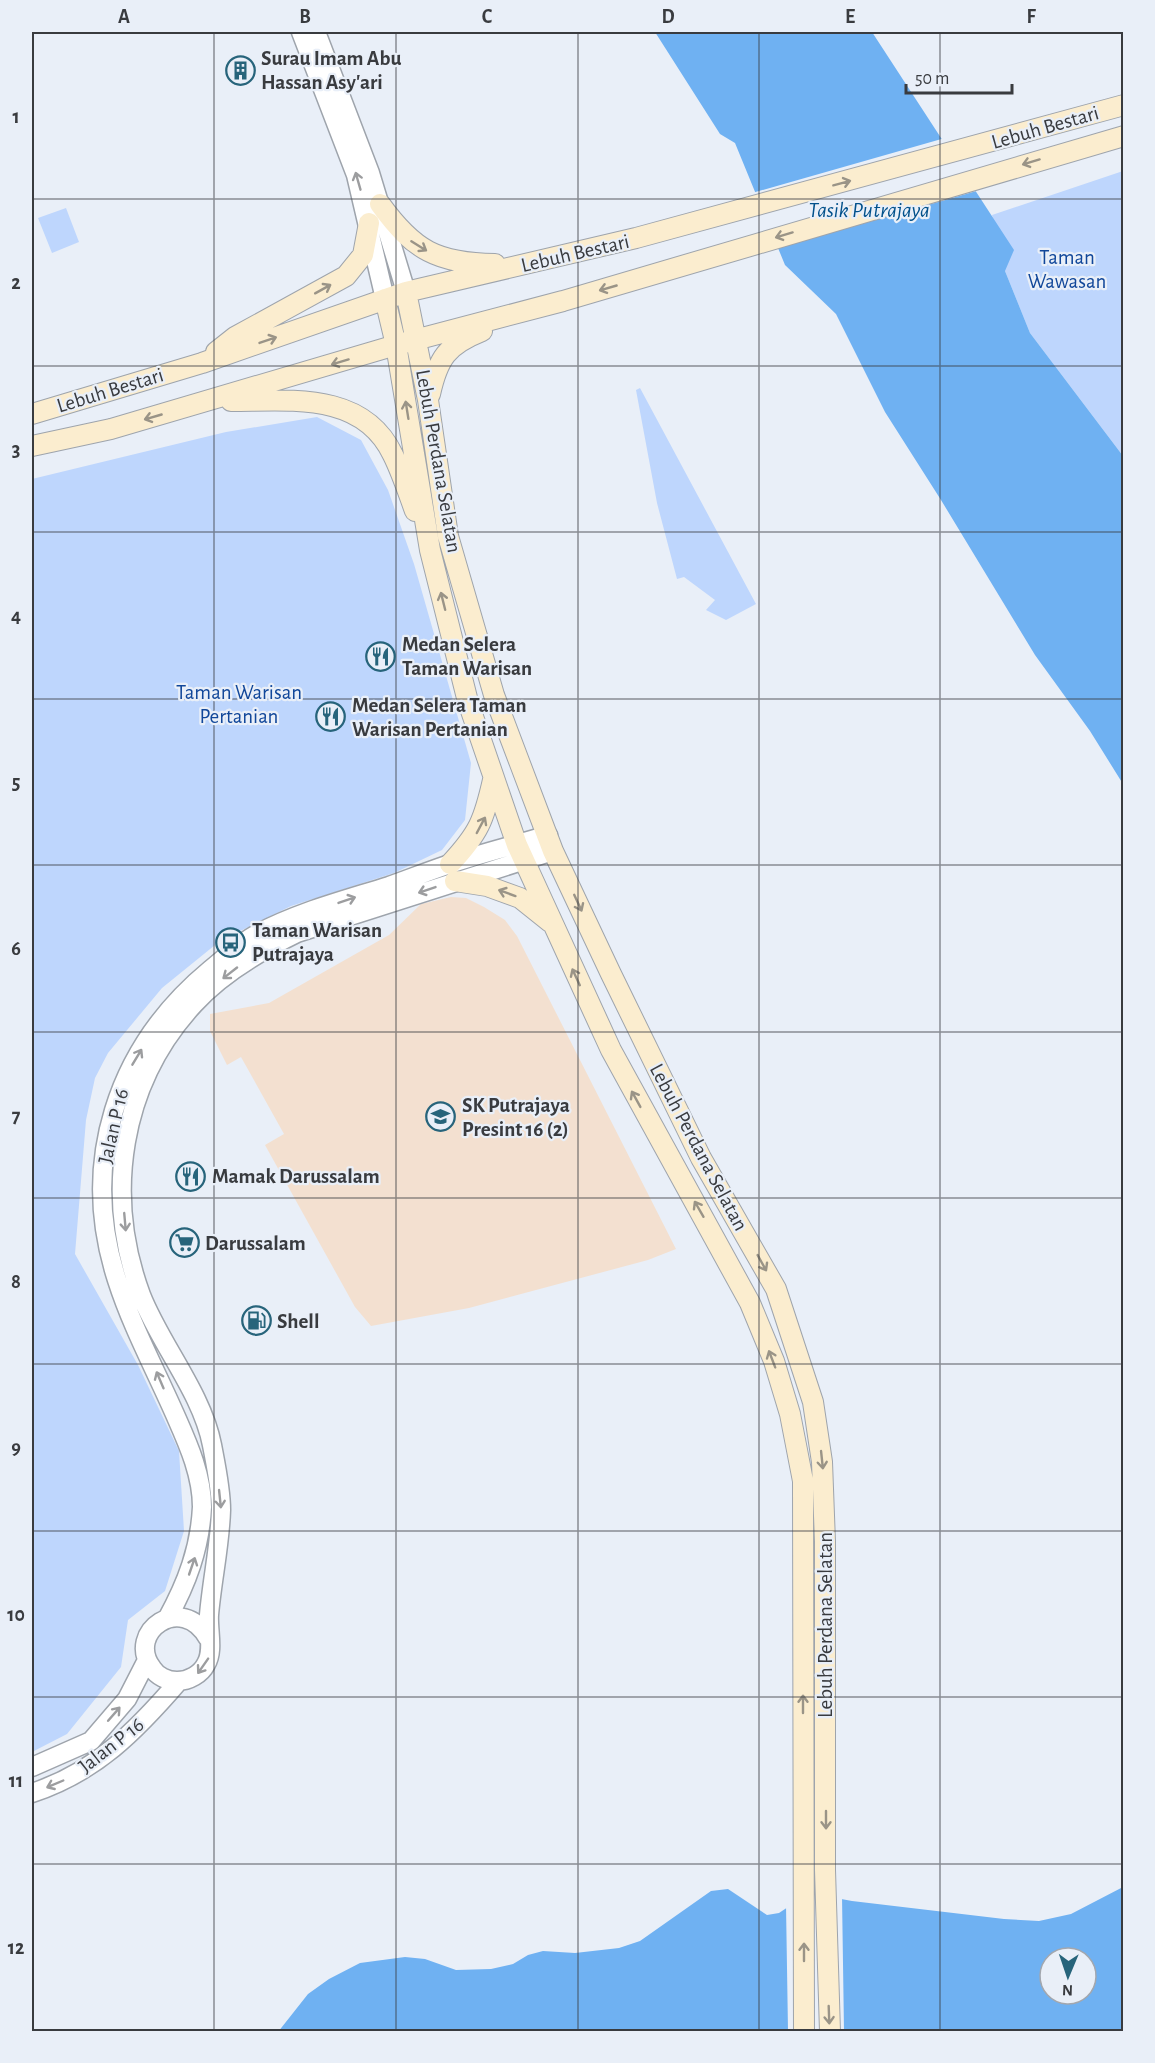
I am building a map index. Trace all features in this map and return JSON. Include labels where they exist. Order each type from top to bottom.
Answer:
[{"type":"main road","name":"Lebuh Bestari","points":[[32,414],[202,363],[406,292],[664,231],[1124,105]]},
{"type":"main road","name":"Lebuh Bestari","points":[[32,446],[111,429],[396,345],[563,301],[1087,145],[1124,136]]},
{"type":"main road","points":[[380,204],[400,231],[418,246],[443,258],[470,263],[527,264]]},
{"type":"main road","points":[[202,363],[235,337],[346,276],[363,255],[369,223]]},
{"type":"main road","name":"Lebuh Perdana Selatan","points":[[406,292],[418,340],[448,536],[494,695],[550,843],[677,1111],[776,1289],[813,1402],[822,1462],[825,1542],[825,1870],[830,2031]]},
{"type":"main road","name":"Lebuh Perdana Selatan","points":[[385,299],[396,345],[430,549],[468,702],[520,852],[637,1100],[750,1303],[774,1361],[790,1414],[803,1481],[804,2031]]},
{"type":"main road","points":[[428,400],[441,357],[463,338],[563,301]]},
{"type":"main road","points":[[206,402],[326,402],[352,411],[377,430],[393,454],[430,549]]},
{"type":"main road","points":[[494,778],[485,818],[453,872],[520,898],[552,924]]},
{"type":"street","points":[[301,32],[353,166],[369,223],[385,299]]},
{"type":"street","points":[[316,32],[380,204],[406,292]]},
{"type":"street","name":"Jalan P 16","points":[[32,1767],[91,1741],[127,1699],[147,1660],[145,1650],[151,1631],[167,1618],[183,1590],[195,1558],[202,1505],[194,1458],[117,1281],[103,1224],[102,1179],[113,1104],[124,1078],[150,1036],[183,992],[255,935],[291,919],[550,843]]},
{"type":"street","name":"Jalan P 16","points":[[32,1792],[58,1784],[106,1755],[140,1727],[179,1681],[190,1679],[206,1665],[209,1657],[208,1638],[221,1509],[211,1442],[142,1296],[126,1235],[122,1196],[123,1156],[131,1113],[152,1064],[168,1038],[194,1004],[231,971],[265,948],[297,933],[453,872]]},
{"type":"street","points":[[167,1618],[187,1618],[196,1622],[208,1638]]},
{"type":"street","points":[[147,1660],[160,1676],[179,1681]]},
{"type":"shaded area","name":"SK Putrajaya Presint 16 (2)","points":[[451,897],[466,898],[484,907],[505,920],[517,936],[676,1249],[648,1260],[469,1308],[371,1326],[355,1307],[265,1145],[284,1134],[241,1057],[227,1065],[210,1031],[210,1014],[269,1003],[389,935],[421,904]]},
{"type":"green space","name":"Taman Wawasan","points":[[1123,171],[1123,456],[1030,333],[1005,271],[992,215]]},
{"type":"green space","points":[[66,208],[79,242],[52,253],[38,218]]},
{"type":"green space","points":[[640,388],[756,604],[726,620],[706,610],[715,600],[684,577],[677,579],[657,503],[636,390]]},
{"type":"green space","name":"Taman Warisan Pertanian","points":[[317,417],[361,440],[388,490],[414,564],[471,763],[465,820],[442,850],[394,873],[291,906],[220,941],[162,988],[108,1053],[95,1078],[86,1120],[75,1254],[138,1365],[179,1451],[184,1531],[165,1591],[128,1620],[121,1667],[67,1734],[32,1752],[32,479],[226,432]]},
{"type":"water","name":"Tasik Putrajaya","points":[[655,32],[872,32],[1014,250],[1005,271],[1030,333],[1123,456],[1123,784],[1090,731],[1035,655],[885,412],[836,314],[785,265],[735,143],[720,134]]},
{"type":"water","points":[[1123,1887],[1123,2031],[278,2032],[308,1994],[329,1979],[360,1963],[405,1957],[425,1959],[456,1970],[491,1969],[513,1964],[528,1955],[543,1951],[575,1953],[619,1948],[640,1941],[711,1891],[728,1889],[767,1915],[779,1913],[809,1893],[852,1901],[1039,1921],[1071,1914]]},
{"type":"pier","points":[[945,138],[980,190],[775,249],[752,193]]},
{"type":"pier","points":[[809,1890],[842,1896],[844,2031],[788,2031],[786,1905]]},
{"type":"place","name":"Surau Imam Abu Hassan Asy'ari","points":[[240,70]]},
{"type":"place","name":"Medan Selera Taman Warisan","points":[[381,656]]},
{"type":"place","name":"Medan Selera Taman Warisan Pertanian","points":[[331,717]]},
{"type":"place","name":"Taman Warisan Putrajaya","points":[[231,942]]},
{"type":"place","name":"SK Putrajaya Presint 16 (2)","points":[[441,1117]]},
{"type":"place","name":"Mamak Darussalam","points":[[191,1176]]},
{"type":"place","name":"Darussalam","points":[[184,1243]]},
{"type":"place","name":"Shell","points":[[256,1321]]}]
